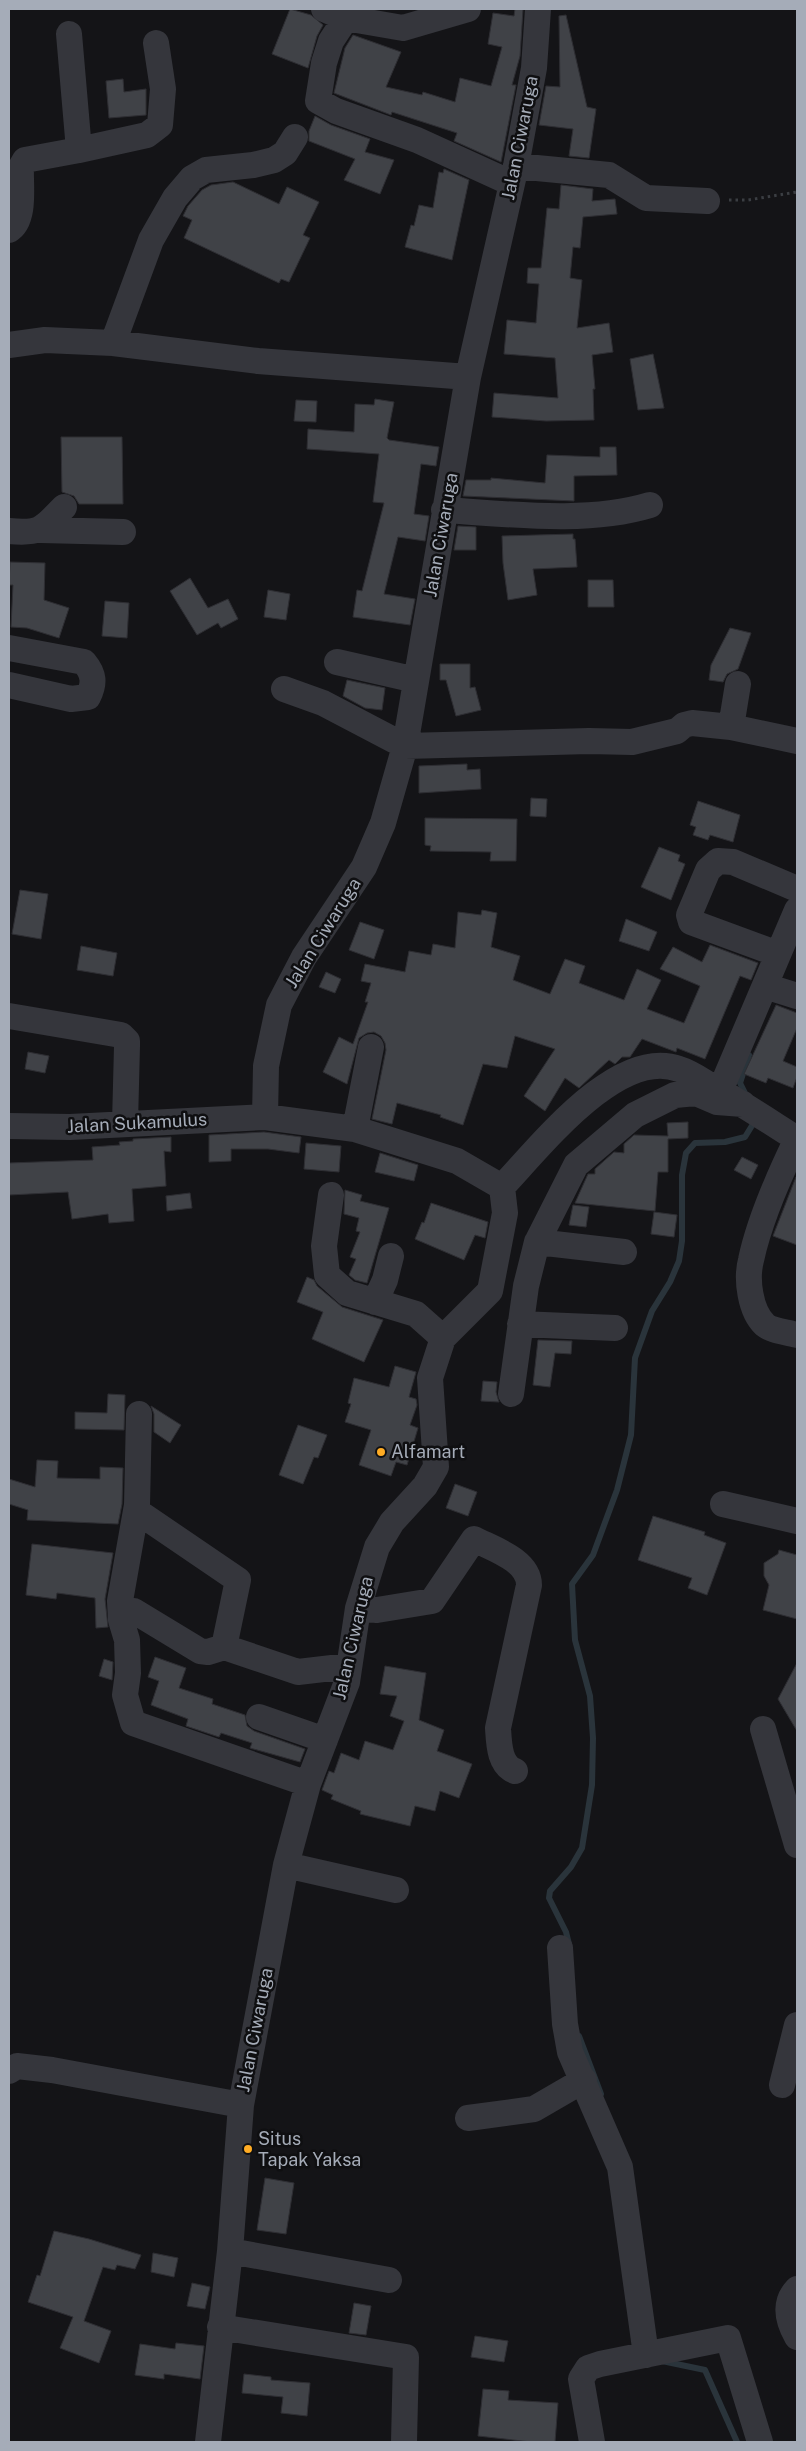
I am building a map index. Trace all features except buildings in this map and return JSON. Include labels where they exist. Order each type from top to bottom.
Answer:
[{"type":"street","points":[[468,9],[403,28],[340,12],[324,62],[318,101],[336,111],[514,175],[609,175],[646,198],[707,200]]},
{"type":"street","name":"Jalan Ciwaruga","points":[[265,1117],[266,1066],[279,1004],[304,957],[364,867],[383,823],[405,746],[468,377],[514,175],[534,68],[538,9]]},
{"type":"street","points":[[69,34],[78,150]]},
{"type":"street","points":[[9,230],[13,227],[19,216],[21,167],[25,160],[147,134],[160,125],[163,89],[156,43]]},
{"type":"street","points":[[113,343],[150,240],[175,198],[192,178],[206,170],[253,165],[274,160],[286,153],[295,137]]},
{"type":"street","points":[[9,346],[45,340],[113,343],[258,361],[468,377]]},
{"type":"street","points":[[444,510],[561,516],[634,510],[650,505]]},
{"type":"street","points":[[41,530],[64,507]]},
{"type":"street","points":[[9,531],[33,533],[41,530],[123,532]]},
{"type":"street","points":[[9,648],[84,662],[91,670],[94,681],[88,697],[80,699],[71,699],[9,685]]},
{"type":"street","points":[[337,662],[416,680]]},
{"type":"street","points":[[731,728],[738,684]]},
{"type":"street","points":[[284,689],[323,703],[405,746],[590,740],[632,742],[677,731],[689,723],[731,728],[797,742]]},
{"type":"street","points":[[778,954],[691,922],[689,915],[708,870],[718,861],[733,862],[797,890]]},
{"type":"street","points":[[720,1091],[797,910]]},
{"type":"street","points":[[765,986],[797,996]]},
{"type":"street","points":[[9,1016],[121,1035],[125,1038],[127,1046],[125,1124]]},
{"type":"street","points":[[355,1130],[371,1047]]},
{"type":"street","points":[[265,1117],[355,1130],[457,1161],[502,1188],[580,1107],[608,1084],[646,1065],[680,1068],[744,1104],[797,1139],[780,1175],[750,1261],[750,1291],[756,1315],[766,1326],[797,1335]]},
{"type":"street","points":[[512,1394],[526,1286],[537,1242],[576,1165],[635,1115],[675,1095],[696,1093],[717,1102],[744,1104]]},
{"type":"street","name":"Jalan Sukamulus","points":[[9,1126],[70,1127],[265,1117]]},
{"type":"street","name":"Jalan Ciwaruga","points":[[208,2442],[230,2251],[241,2105],[286,1865],[308,1784],[347,1682],[358,1608],[376,1547],[392,1522],[425,1486],[436,1468],[430,1378],[443,1338],[490,1291],[505,1213],[502,1188]]},
{"type":"street","points":[[331,1195],[324,1246],[327,1275],[347,1293],[416,1314],[443,1338]]},
{"type":"street","points":[[537,1242],[572,1248],[624,1252]]},
{"type":"street","points":[[375,1302],[385,1280],[391,1256]]},
{"type":"street","points":[[520,1324],[615,1328]]},
{"type":"street","points":[[139,1414],[137,1505],[120,1602],[121,1620],[127,1640],[128,1673],[125,1695],[133,1723],[308,1784]]},
{"type":"street","points":[[723,1504],[797,1521]]},
{"type":"street","points":[[144,1516],[238,1580],[224,1647]]},
{"type":"street","points":[[358,1608],[377,1610],[432,1602],[474,1538],[522,1566],[528,1575],[528,1585],[498,1728],[499,1752],[511,1770],[515,1771]]},
{"type":"street","points":[[134,1611],[200,1651],[208,1652],[224,1647],[298,1672],[349,1666]]},
{"type":"street","points":[[259,1717],[325,1740]]},
{"type":"street","points":[[763,1730],[797,1845]]},
{"type":"street","points":[[286,1865],[396,1890]]},
{"type":"street","points":[[560,1948],[565,2024],[570,2052],[584,2080],[620,2167],[646,2355]]},
{"type":"street","points":[[782,2085],[797,2025]]},
{"type":"street","points":[[11,2065],[140,2085],[241,2105]]},
{"type":"street","points":[[468,2118],[534,2109],[584,2080]]},
{"type":"street","points":[[230,2251],[389,2280]]},
{"type":"street","points":[[797,2289],[790,2298],[788,2308],[789,2322],[797,2337]]},
{"type":"street","points":[[220,2328],[406,2357],[404,2442]]},
{"type":"street","points":[[592,2442],[581,2379],[588,2368],[728,2338],[760,2442]]},
{"type":"path","points":[[707,200],[748,200],[797,192]]},
{"type":"waterway","points":[[747,1097],[740,1083],[749,1055]]},
{"type":"waterway","points":[[569,1944],[566,1932],[549,1898],[550,1891],[571,1867],[582,1848],[592,1785],[593,1738],[590,1696],[575,1640],[572,1584],[593,1555],[617,1490],[631,1435],[635,1358],[652,1311],[670,1282],[679,1261],[682,1241],[682,1175],[686,1153],[695,1143],[725,1142],[745,1137],[753,1124],[752,1119]]},
{"type":"waterway","points":[[579,2036],[601,2094]]},
{"type":"waterway","points":[[662,2361],[705,2370],[737,2442]]},
{"type":"place","name":"Alfamart","points":[[381,1452]]},
{"type":"place","name":"Situs Tapak Yaksa","points":[[248,2149]]}]
